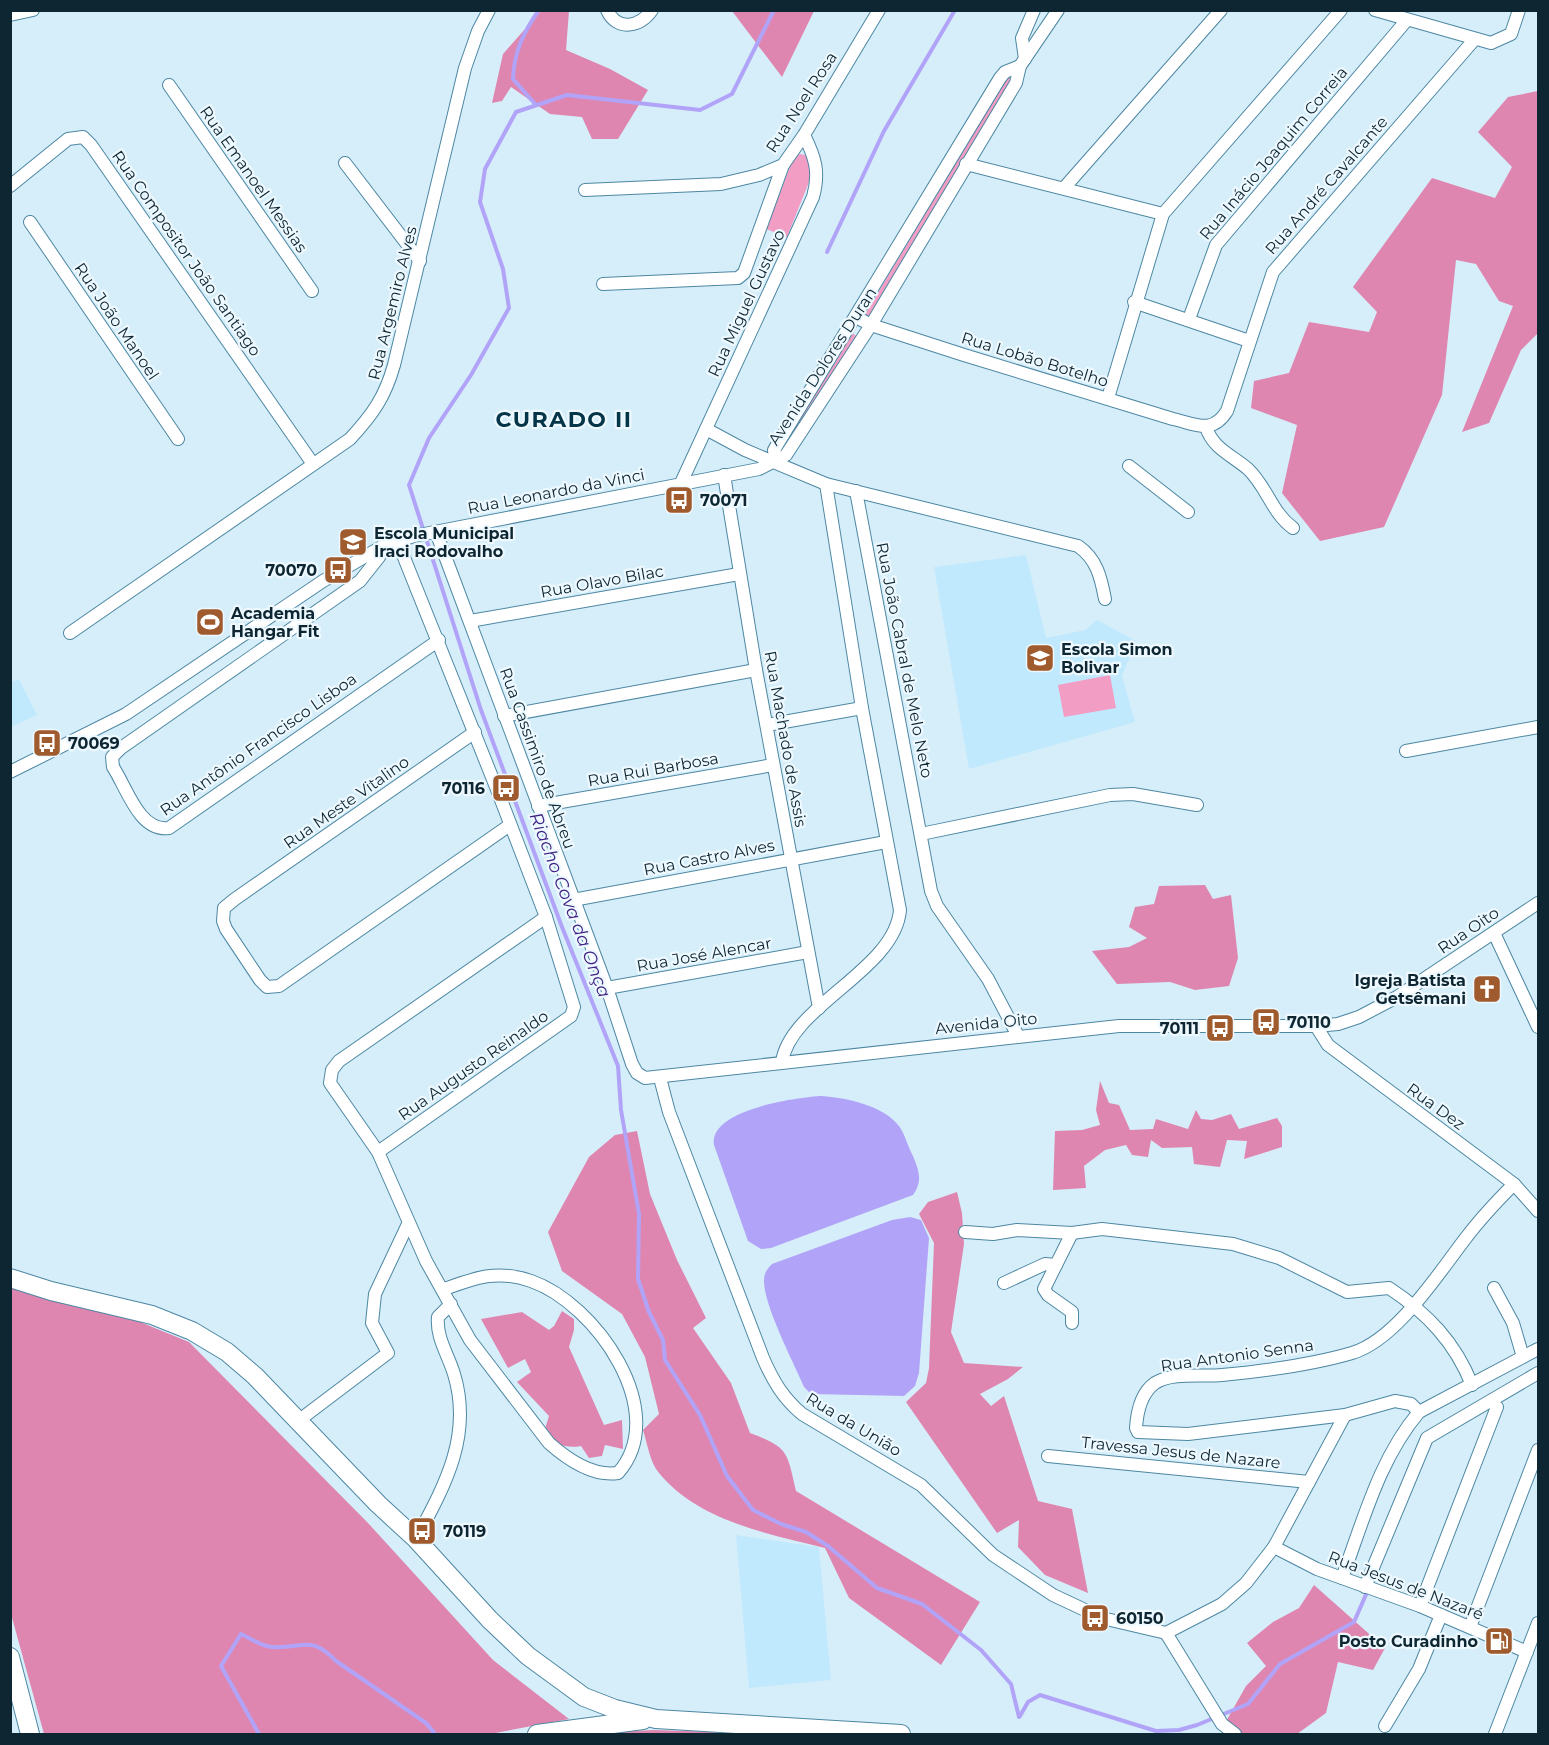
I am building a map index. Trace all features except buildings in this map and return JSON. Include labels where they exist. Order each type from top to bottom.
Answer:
[{"type":"highway","points":[[10,1278],[51,1291],[152,1315],[192,1330],[227,1352],[255,1376],[378,1504],[416,1539],[490,1620],[555,1677],[584,1697],[615,1709],[656,1719],[901,1734]]},
{"type":"highway","points":[[10,1657],[30,1734]]},
{"type":"highway","points":[[537,1734],[656,1719]]},
{"type":"street","points":[[10,15],[33,10]]},
{"type":"street","name":"Rua Argemiro Alves","points":[[70,633],[350,439],[373,413],[386,392],[420,261],[465,68],[478,31],[489,10]]},
{"type":"street","points":[[607,10],[613,21],[622,25],[633,25],[646,18],[652,10]]},
{"type":"street","name":"Rua Noel Rosa","points":[[585,190],[721,184],[759,176],[783,165],[804,135],[879,10]]},
{"type":"street","points":[[1023,62],[1022,38],[1034,10]]},
{"type":"street","name":"Avenida Dolores Duran","points":[[1023,62],[1005,72],[1000,78],[951,155],[856,317],[774,450],[775,461],[786,455],[871,325],[1016,83],[1023,62],[1058,10]]},
{"type":"street","points":[[1064,188],[1221,10]]},
{"type":"street","points":[[1108,398],[1134,302],[1151,257],[1163,213],[1341,10]]},
{"type":"street","points":[[1375,10],[1406,21],[1491,43],[1511,34],[1519,10]]},
{"type":"street","name":"Rua Inácio Joaquim Correia","points":[[1189,320],[1216,245],[1406,21]]},
{"type":"street","name":"Rua André Cavalcante","points":[[1206,427],[1215,425],[1222,419],[1240,372],[1269,281],[1279,264],[1474,40]]},
{"type":"street","name":"Rua Emanoel Messias","points":[[169,85],[312,291]]},
{"type":"street","name":"Rua Miguel Gustavo","points":[[681,483],[813,197],[818,172],[804,135]]},
{"type":"street","name":"Rua Compositor João Santiago","points":[[10,186],[68,139],[83,137],[118,183],[313,464]]},
{"type":"street","points":[[345,163],[420,261]]},
{"type":"street","points":[[603,284],[738,278],[747,266],[783,165]]},
{"type":"street","points":[[966,165],[1163,213]]},
{"type":"street","name":"Rua João Manoel","points":[[30,222],[178,439]]},
{"type":"street","points":[[1134,302],[1249,341]]},
{"type":"street","name":"Rua Lobão Botelho","points":[[856,317],[871,325],[1206,427]]},
{"type":"street","points":[[1206,427],[1212,441],[1248,470],[1265,490],[1276,513],[1293,528]]},
{"type":"street","points":[[706,429],[745,450],[826,484],[1078,546],[1092,559],[1099,573],[1105,599]]},
{"type":"street","name":"Rua Leonardo da Vinci","points":[[10,772],[126,714],[323,581],[397,540],[759,469],[775,461]]},
{"type":"street","points":[[1129,466],[1188,512]]},
{"type":"street","name":"Rua Machado de Assis","points":[[724,475],[756,670],[819,1008]]},
{"type":"street","points":[[782,1062],[788,1043],[819,1008],[879,952],[897,930],[900,910],[862,708],[826,484]]},
{"type":"street","name":"Rua João Cabral de Melo Neto","points":[[856,491],[934,900],[988,979],[1018,1036]]},
{"type":"street","name":"Rua Cassimiro de Abreu","points":[[432,533],[470,621],[606,988],[634,1070],[645,1078],[660,1078]]},
{"type":"street","points":[[397,540],[439,640],[546,917],[339,1061],[332,1070],[330,1083],[378,1152],[408,1224],[442,1290],[470,1340],[549,1443],[564,1456],[599,1473],[618,1473],[625,1465],[635,1442],[634,1411],[616,1355],[583,1315],[540,1285],[506,1276],[485,1275],[442,1290]]},
{"type":"street","name":"Rua Antônio Francisco Lisboa","points":[[383,546],[380,557],[360,581],[126,744],[112,757],[113,767],[147,823],[159,830],[169,828],[439,640]]},
{"type":"street","name":"Rua Olavo Bilac","points":[[470,621],[739,574]]},
{"type":"street","points":[[504,716],[756,670]]},
{"type":"street","points":[[766,725],[862,708]]},
{"type":"street","points":[[1406,751],[1537,727]]},
{"type":"street","name":"Rua Meste Vitalino","points":[[475,732],[235,899],[224,908],[223,921],[260,980],[273,988],[294,976],[510,825]]},
{"type":"street","name":"Rua Rui Barbosa","points":[[538,806],[773,765]]},
{"type":"street","points":[[921,834],[1110,795],[1134,794],[1197,805]]},
{"type":"street","name":"Rua Castro Alves","points":[[573,900],[886,842]]},
{"type":"street","name":"Rua Oito","points":[[1316,1026],[1338,1024],[1359,1017],[1397,997],[1539,903]]},
{"type":"street","name":"Rua Augusto Reinaldo","points":[[378,1152],[572,1016],[573,997],[546,917]]},
{"type":"street","points":[[1494,933],[1539,1027]]},
{"type":"street","name":"Rua José Alencar","points":[[606,988],[808,952]]},
{"type":"street","name":"Avenida Oito","points":[[660,1078],[1018,1036],[1147,1025],[1316,1026]]},
{"type":"street","name":"Rua Dez","points":[[1316,1026],[1328,1045],[1514,1185],[1539,1211]]},
{"type":"street","name":"Rua da União","points":[[660,1078],[669,1112],[772,1381],[786,1400],[802,1414],[921,1485],[993,1555],[1029,1580],[1102,1618],[1167,1633]]},
{"type":"street","name":"Rua Antonio Senna","points":[[1345,1415],[1177,1434],[1140,1433],[1136,1428],[1143,1398],[1149,1388],[1161,1380],[1222,1375],[1353,1353],[1367,1347],[1413,1306],[1447,1266],[1477,1224],[1514,1185]]},
{"type":"street","points":[[306,1415],[388,1353],[372,1323],[375,1294],[408,1224]]},
{"type":"street","points":[[965,1232],[993,1234],[1017,1230],[1072,1233],[1117,1230],[1233,1244],[1279,1258],[1347,1292],[1389,1288],[1434,1322],[1454,1348],[1472,1384]]},
{"type":"street","points":[[1072,1233],[1064,1254],[1056,1264],[1044,1289],[1048,1295],[1072,1312],[1072,1323]]},
{"type":"street","points":[[1004,1283],[1046,1264],[1056,1264]]},
{"type":"street","points":[[1494,1288],[1513,1323],[1523,1358]]},
{"type":"street","points":[[416,1539],[456,1458],[458,1406],[454,1374],[437,1330],[438,1317],[451,1304]]},
{"type":"street","points":[[1342,1578],[1386,1463],[1408,1425],[1419,1412],[1539,1350]]},
{"type":"street","points":[[1365,1587],[1427,1438],[1539,1373]]},
{"type":"street","points":[[1235,1734],[1222,1724],[1167,1633],[1222,1604],[1246,1583],[1274,1548],[1345,1415],[1395,1401],[1411,1404],[1419,1412]]},
{"type":"street","points":[[1419,1606],[1497,1407]]},
{"type":"street","points":[[1470,1627],[1539,1450]]},
{"type":"street","name":"Travessa Jesus de Nazare","points":[[1048,1456],[1117,1461],[1310,1482]]},
{"type":"street","name":"Rua Jesus de Nazaré","points":[[1274,1548],[1317,1569],[1419,1606],[1527,1652]]},
{"type":"street","points":[[1385,1726],[1419,1669],[1441,1615]]},
{"type":"street","points":[[1495,1734],[1539,1623]]},
{"type":"shaded area","points":[[541,11],[569,11],[566,50],[610,69],[648,90],[618,139],[592,139],[582,117],[550,114],[511,87],[502,101],[492,103],[503,54]]},
{"type":"shaded area","points":[[732,11],[814,11],[782,77]]},
{"type":"shaded area","points":[[1009,74],[1015,78],[868,317],[864,316]]},
{"type":"shaded area","points":[[1538,91],[1538,333],[1521,350],[1489,423],[1462,432],[1513,306],[1499,301],[1476,264],[1456,260],[1442,395],[1384,527],[1320,541],[1282,493],[1297,425],[1251,408],[1254,381],[1289,373],[1309,322],[1369,332],[1377,312],[1353,287],[1432,178],[1495,198],[1512,167],[1478,132],[1508,97]]},
{"type":"shaded area","points":[[800,154],[809,156],[812,171],[787,237],[766,229],[793,159]]},
{"type":"shaded area","points":[[853,333],[857,337],[783,451],[782,449]]},
{"type":"shaded area","name":"Escola Simon Bolivar","points":[[1026,555],[1046,638],[1085,630],[1097,620],[1136,641],[1122,676],[1135,722],[969,769],[934,567]]},
{"type":"shaded area","points":[[1110,675],[1116,708],[1064,717],[1058,685]]},
{"type":"shaded area","points":[[19,679],[37,715],[11,727],[11,682]]},
{"type":"shaded area","points":[[1205,885],[1213,899],[1231,895],[1238,958],[1229,986],[1195,990],[1170,982],[1117,984],[1092,951],[1129,947],[1147,938],[1129,927],[1135,907],[1154,904],[1159,886]]},
{"type":"shaded area","points":[[1100,1081],[1109,1103],[1119,1105],[1130,1130],[1153,1129],[1156,1119],[1188,1129],[1196,1110],[1201,1119],[1212,1120],[1231,1114],[1239,1129],[1277,1118],[1282,1126],[1282,1147],[1244,1159],[1247,1141],[1227,1140],[1220,1167],[1194,1164],[1192,1147],[1162,1148],[1151,1140],[1148,1157],[1132,1155],[1126,1145],[1105,1150],[1084,1166],[1086,1188],[1053,1190],[1055,1131],[1082,1130],[1100,1125],[1096,1110]]},
{"type":"shaded area","points":[[822,1096],[864,1104],[892,1119],[901,1129],[915,1161],[919,1176],[918,1185],[913,1195],[771,1248],[761,1249],[748,1241],[714,1145],[716,1133],[725,1123],[739,1114],[756,1108],[794,1099]]},
{"type":"shaded area","points":[[637,1131],[650,1194],[677,1260],[706,1318],[693,1328],[731,1383],[750,1433],[772,1442],[784,1452],[796,1491],[980,1602],[941,1665],[849,1598],[825,1548],[758,1531],[714,1514],[675,1489],[656,1469],[643,1430],[659,1414],[645,1357],[622,1314],[562,1271],[548,1232],[589,1157],[615,1135]]},
{"type":"shaded area","points":[[957,1192],[962,1213],[964,1244],[951,1332],[964,1363],[1023,1367],[1008,1379],[980,1394],[991,1406],[1004,1396],[1038,1501],[1072,1509],[1088,1593],[1045,1575],[1018,1547],[1019,1520],[997,1533],[906,1402],[926,1383],[929,1368],[934,1243],[919,1214],[928,1202]]},
{"type":"shaded area","points":[[910,1217],[921,1220],[929,1238],[919,1373],[915,1386],[904,1396],[811,1394],[804,1387],[774,1319],[765,1292],[766,1271],[772,1264],[892,1220]]},
{"type":"shaded area","points":[[11,1288],[106,1308],[189,1342],[368,1523],[493,1660],[569,1719],[490,1734],[44,1734],[11,1614]]},
{"type":"shaded area","points":[[562,1311],[574,1319],[574,1330],[569,1347],[604,1425],[622,1420],[623,1449],[605,1445],[602,1456],[589,1458],[581,1446],[561,1445],[552,1440],[544,1432],[549,1416],[517,1382],[531,1372],[525,1359],[508,1368],[481,1319],[522,1312],[549,1330],[554,1326]]},
{"type":"shaded area","points":[[736,1535],[819,1547],[831,1680],[749,1688]]},
{"type":"shaded area","points":[[1314,1585],[1385,1648],[1373,1670],[1338,1662],[1326,1713],[1297,1734],[1238,1734],[1224,1725],[1246,1686],[1266,1666],[1247,1643],[1273,1622],[1299,1608]]},
{"type":"shaded area","points":[[654,1730],[782,1734],[576,1734]]},
{"type":"waterway","name":"Riacho Cova da Onça","points":[[536,105],[513,79],[520,43],[539,10]]},
{"type":"waterway","name":"Riacho Cova da Onça","points":[[774,10],[732,94],[700,110],[567,95],[516,112],[485,169],[480,202],[503,269],[509,308],[471,375],[429,438],[409,485],[481,710],[562,927],[618,1066],[621,1110],[639,1214],[638,1279],[649,1312],[663,1340],[665,1360],[700,1415],[727,1476],[753,1510],[781,1524],[806,1532],[828,1546],[877,1588],[922,1604],[981,1650],[1011,1684],[1019,1717]]},
{"type":"waterway","points":[[827,252],[884,131],[955,10]]},
{"type":"waterway","points":[[1020,1716],[1028,1702],[1040,1695],[1156,1731],[1179,1730],[1197,1725],[1248,1704],[1280,1664],[1354,1622],[1368,1590]]},
{"type":"waterway","points":[[259,1734],[221,1666],[241,1634],[268,1647],[312,1645],[319,1648],[426,1723],[435,1734]]},
{"type":"place","name":"70071","points":[[679,500]]},
{"type":"place","name":"Escola Municipal Iraci Rodovalho","points":[[353,542]]},
{"type":"place","name":"70070","points":[[338,570]]},
{"type":"place","name":"Academia Hangar Fit","points":[[210,622]]},
{"type":"place","name":"Escola Simon Bolivar","points":[[1040,658]]},
{"type":"place","name":"70069","points":[[47,743]]},
{"type":"place","name":"70116","points":[[506,788]]},
{"type":"place","name":"Igreja Batista Getsêmani","points":[[1487,989]]},
{"type":"place","name":"70110","points":[[1266,1022]]},
{"type":"place","name":"70111","points":[[1220,1028]]},
{"type":"place","name":"70119","points":[[422,1531]]},
{"type":"place","name":"60150","points":[[1095,1618]]},
{"type":"place","name":"Posto Curadinho","points":[[1499,1641]]},
{"type":"district","name":"CURADO II","points":[[564,419]]}]
